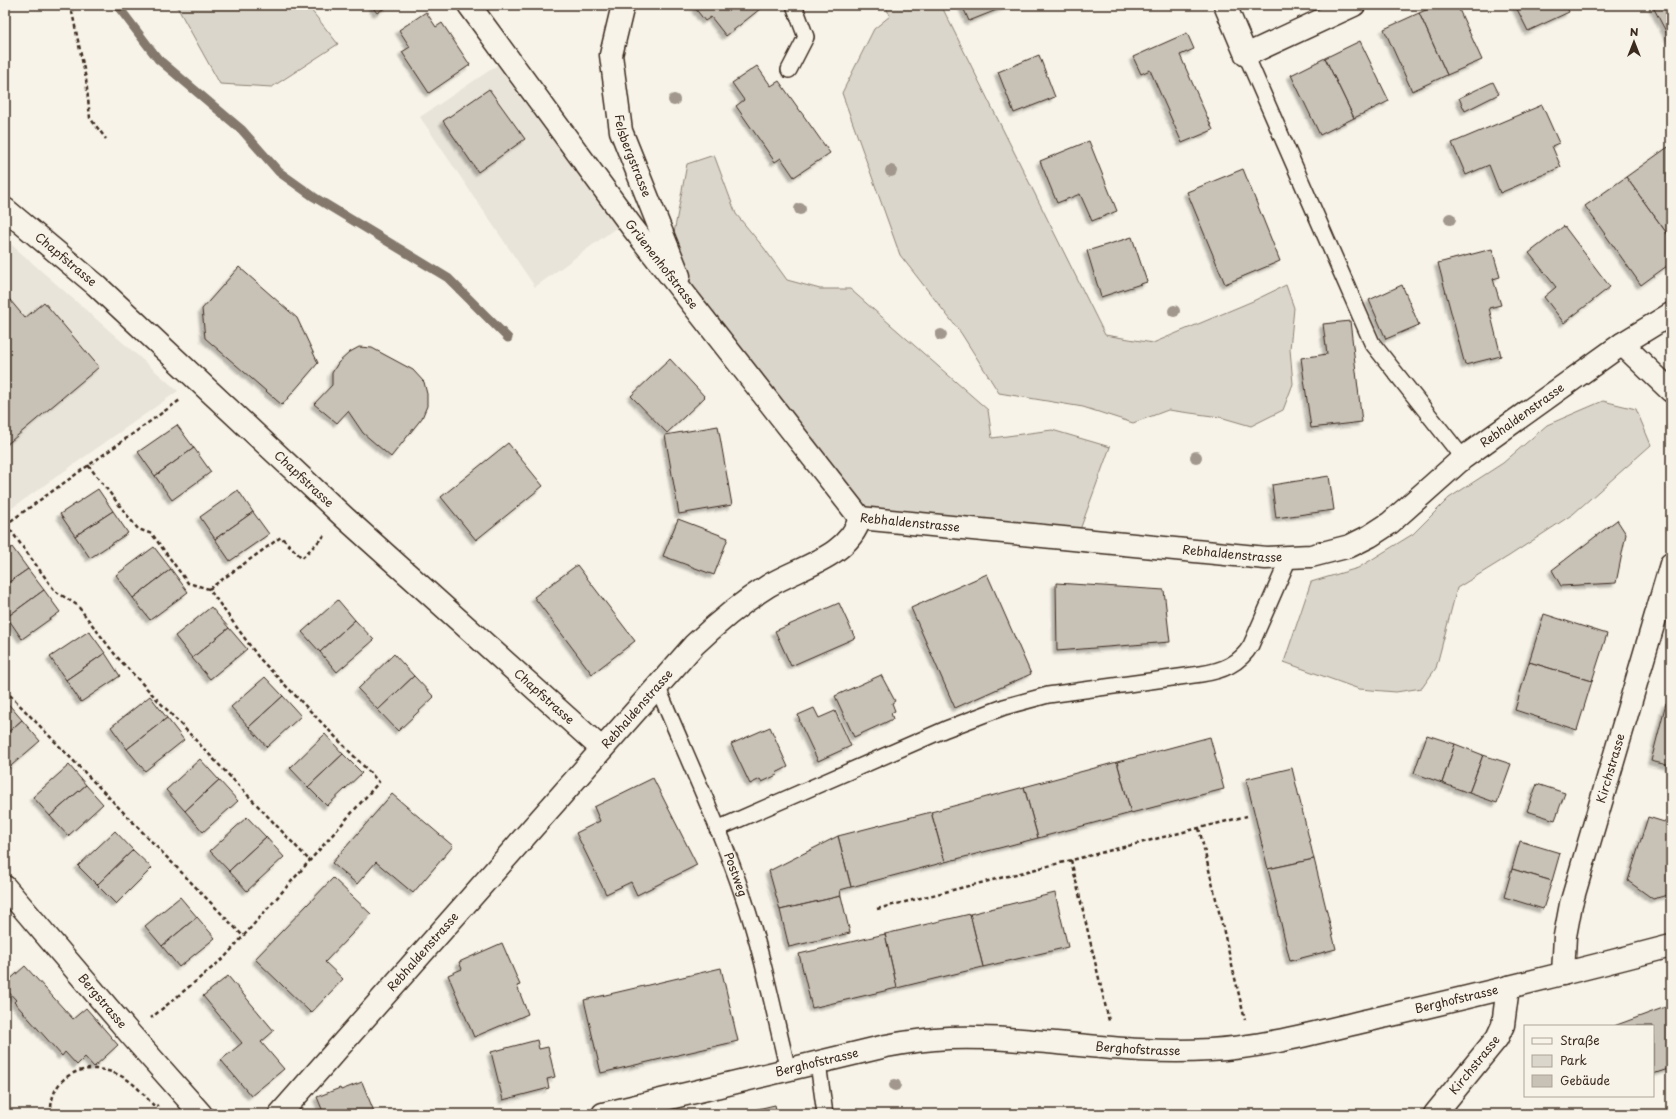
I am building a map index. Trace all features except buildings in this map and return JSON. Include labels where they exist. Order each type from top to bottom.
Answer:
[{"type":"street","name":"Grüenenhofstrasse","points":[[469,5],[629,224],[860,518]]},
{"type":"street","name":"Felsbergstrasse","points":[[623,5],[611,55],[621,131],[689,300]]},
{"type":"street","points":[[1225,5],[1246,55],[1354,5]]},
{"type":"street","name":"Chapfstrasse","points":[[5,209],[96,285],[203,383],[344,517],[602,749]]},
{"type":"street","name":"Rebhaldenstrasse","points":[[280,1114],[602,749],[658,688],[694,645],[732,611],[768,586],[841,547],[855,532],[860,518],[1266,558],[1289,558],[1328,553],[1350,546],[1370,536],[1390,523],[1462,458],[1622,344],[1671,314]]},
{"type":"street","points":[[1622,344],[1671,391]]},
{"type":"street","name":"Kirchstrasse","points":[[1563,974],[1565,936],[1571,904],[1671,564]]},
{"type":"street","name":"Bergstrasse","points":[[5,887],[131,1035],[202,1114]]},
{"type":"street","name":"Berghofstrasse","points":[[603,1114],[886,1046],[917,1041],[949,1038],[1004,1039],[1116,1048],[1191,1051],[1251,1046],[1293,1038],[1563,974],[1671,946]]},
{"type":"street","name":"Kirchstrasse","points":[[1435,1114],[1497,1038],[1503,1025],[1508,987]]},
{"type":"lane","points":[[789,70],[806,37],[794,5]]},
{"type":"lane","points":[[1246,55],[1372,343],[1462,458]]},
{"type":"lane","points":[[717,829],[946,729],[1009,705],[1048,695],[1201,674],[1231,666],[1251,645],[1289,558]]},
{"type":"lane","name":"Postweg","points":[[658,688],[738,880],[753,926],[788,1070]]},
{"type":"lane","points":[[818,1063],[825,1114]]},
{"type":"path","points":[[73,5],[71,7],[86,79],[90,118],[106,139]]},
{"type":"path","points":[[203,383],[5,524],[55,591],[77,605],[117,657],[310,861]]},
{"type":"path","points":[[88,465],[138,529],[152,534],[188,582],[209,589],[259,658],[379,782],[224,958],[131,1035]]},
{"type":"path","points":[[209,589],[281,537],[302,558],[344,517]]},
{"type":"path","points":[[5,690],[243,936]]},
{"type":"path","points":[[877,909],[1247,816]]},
{"type":"path","points":[[1199,828],[1251,1046]]},
{"type":"path","points":[[1071,860],[1116,1048]]},
{"type":"path","points":[[51,1114],[52,1096],[60,1083],[65,1078],[76,1072],[90,1070],[105,1071],[120,1076],[134,1085],[152,1104]]},
{"type":"shaded area","points":[[508,58],[627,220],[535,287],[420,117]]},
{"type":"shaded area","points":[[5,239],[178,391],[5,513]]},
{"type":"green space","points":[[176,5],[307,5],[338,44],[272,87],[220,84]]},
{"type":"green space","points":[[885,5],[941,5],[1105,335],[1153,343],[1253,301],[1286,285],[1294,308],[1290,349],[1293,384],[1283,410],[1251,426],[1220,417],[1168,410],[1133,423],[1083,407],[999,393],[961,333],[900,255],[842,93],[874,29],[890,16]]},
{"type":"green space","points":[[714,155],[736,214],[764,248],[787,280],[820,289],[850,289],[988,410],[992,438],[1052,430],[1110,447],[1077,538],[860,518],[689,300],[674,233],[687,164]]},
{"type":"green space","points":[[1603,401],[1636,409],[1651,445],[1573,514],[1457,588],[1436,668],[1422,688],[1396,692],[1359,689],[1284,662],[1311,582],[1358,568],[1413,534],[1449,498],[1503,463],[1547,425]]},
{"type":"waterway","points":[[117,5],[158,59],[242,130],[279,172],[314,197],[448,278],[508,338]]}]
